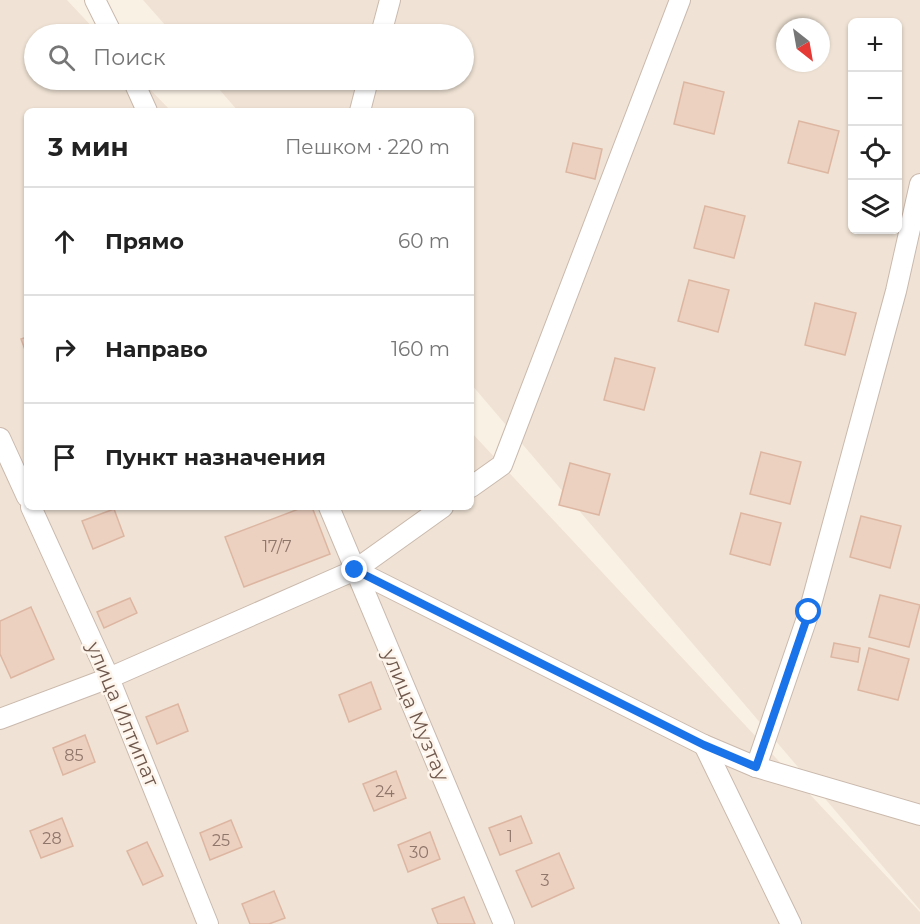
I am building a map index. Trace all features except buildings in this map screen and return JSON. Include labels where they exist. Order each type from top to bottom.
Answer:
[{"type":"street","points":[[95,0],[107,24]]},
{"type":"street","points":[[384,24],[390,0]]},
{"type":"street","points":[[474,485],[502,465],[680,0]]},
{"type":"street","points":[[138,90],[146,108]]},
{"type":"street","points":[[361,108],[365,90]]},
{"type":"street","points":[[756,767],[812,601],[896,291],[920,184]]},
{"type":"street","points":[[0,438],[24,490]]},
{"type":"street","name":"улица Илтипат","points":[[32,510],[109,678],[208,924]]},
{"type":"street","name":"улица Музтау","points":[[330,510],[504,924]]},
{"type":"street","points":[[0,719],[109,678],[355,570],[439,510]]},
{"type":"street","points":[[355,570],[704,745],[756,767],[920,814]]},
{"type":"street","points":[[704,745],[791,924]]},
{"type":"shaded area","points":[[0,0],[67,0],[90,24],[24,24],[24,90],[151,90],[168,108],[24,108],[24,510],[474,510],[474,435],[920,912],[920,924],[0,924]]},
{"type":"shaded area","points":[[143,0],[920,0],[920,910],[474,388],[474,108],[235,108],[220,90],[474,90],[474,24],[164,24]]},
{"type":"route","points":[[355,570],[704,745],[756,767],[809,612]]}]
